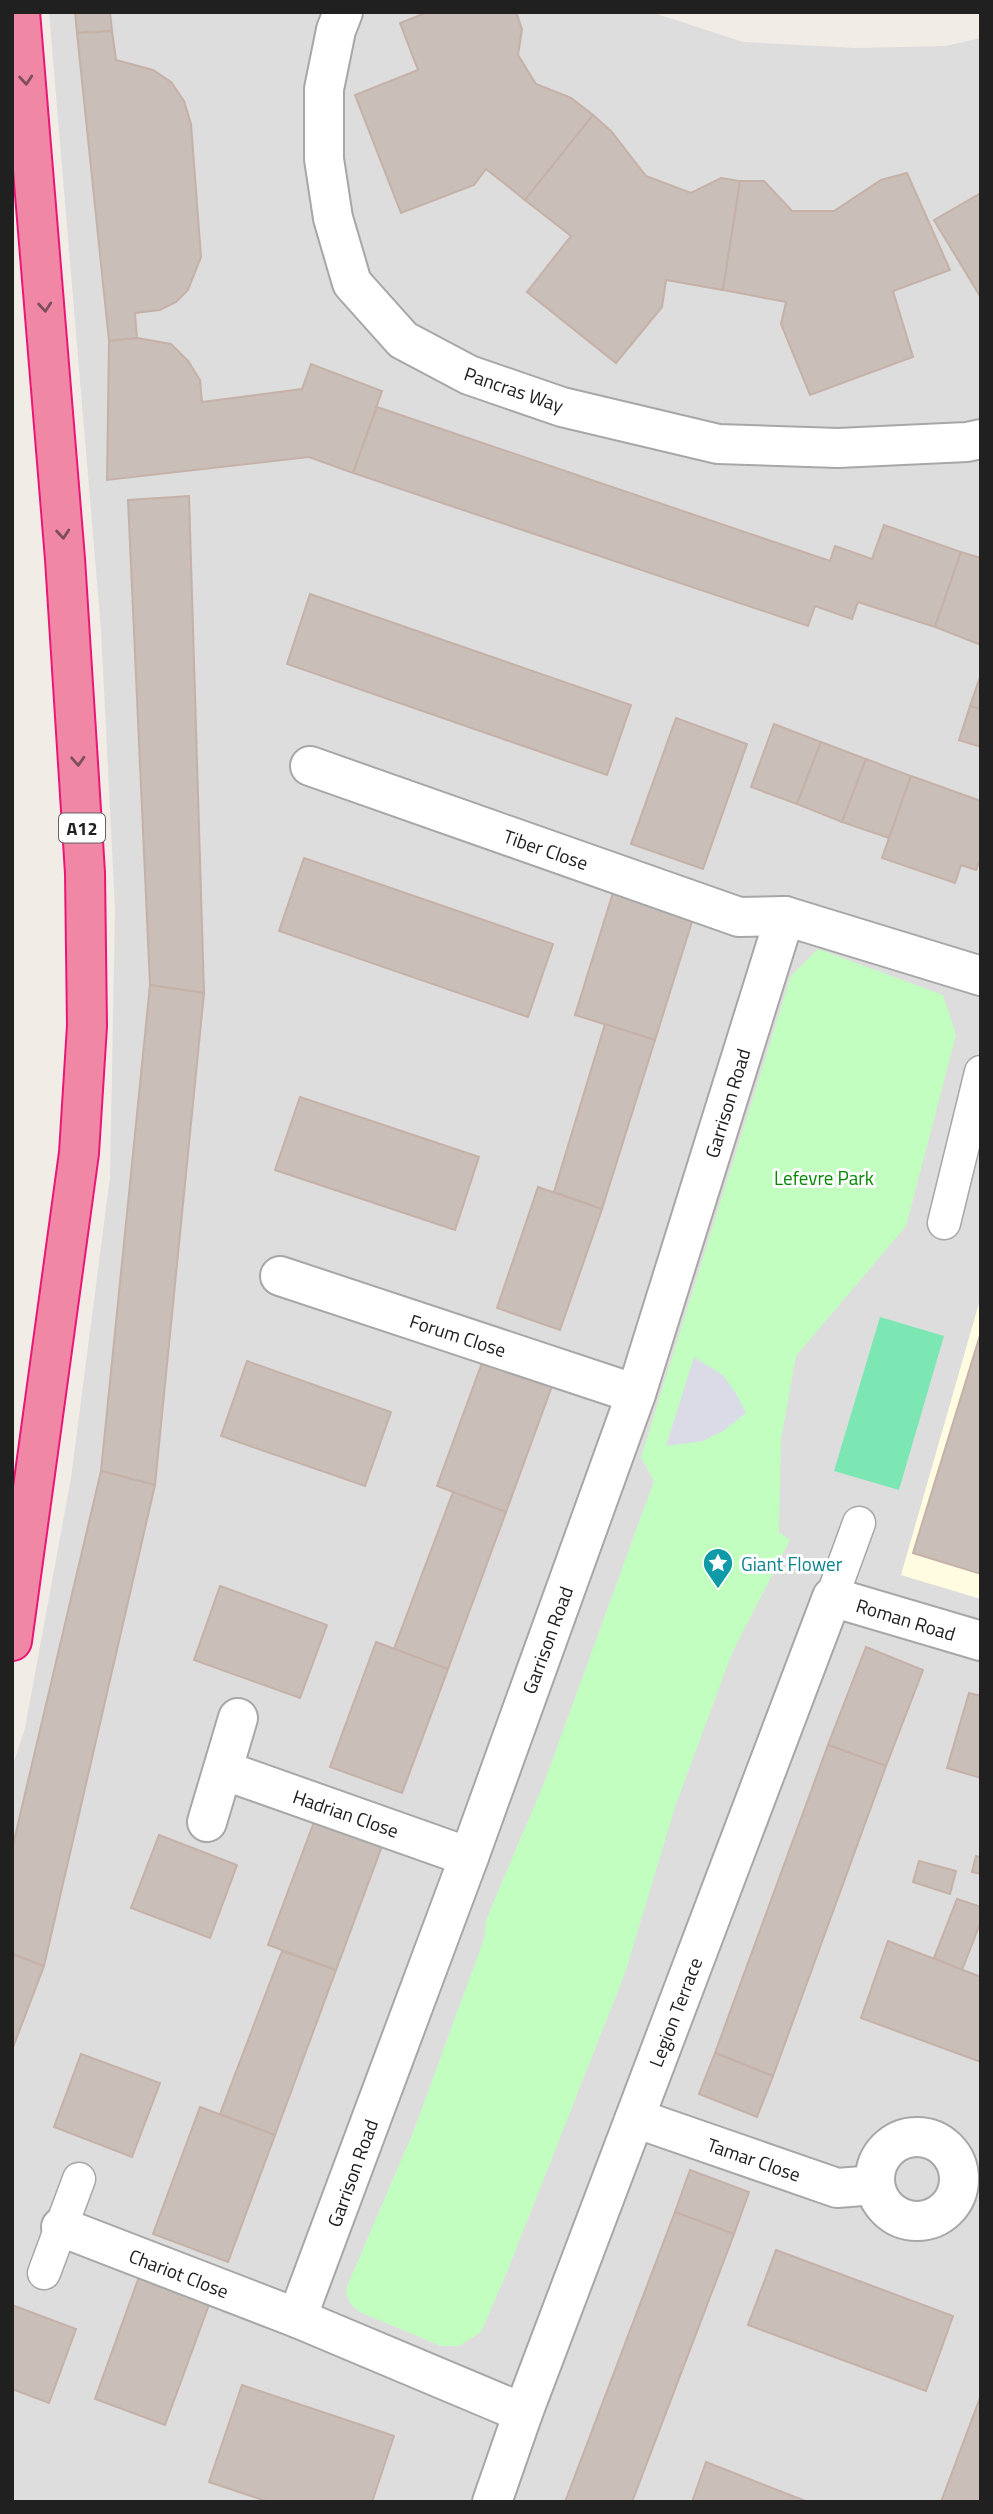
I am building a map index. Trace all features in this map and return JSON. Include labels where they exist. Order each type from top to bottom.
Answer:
[{"type":"highway","name":"A12","points":[[12,1641],[79,1153],[87,1026],[85,873],[65,559],[20,12]]},
{"type":"street","name":"Pancras Way","points":[[343,12],[336,30],[324,89],[324,159],[333,218],[352,283],[403,340],[468,375],[562,407],[718,444],[838,448],[967,442],[981,439]]},
{"type":"street","name":"Tiber Close","points":[[310,766],[739,917],[785,916]]},
{"type":"street","points":[[785,916],[981,976]]},
{"type":"street","name":"Garrison Road","points":[[297,2318],[469,1857],[636,1394],[785,916]]},
{"type":"street","name":"Forum Close","points":[[280,1276],[636,1394]]},
{"type":"street","name":"Roman Road","points":[[832,1597],[981,1641]]},
{"type":"street","name":"Legion Terrace","points":[[492,2502],[523,2413],[832,1597]]},
{"type":"street","points":[[207,1822],[239,1718]]},
{"type":"street","name":"Hadrian Close","points":[[223,1770],[469,1857]]},
{"type":"street","name":"Tamar Close","points":[[635,2118],[837,2188],[875,2185]]},
{"type":"street","name":"Chariot Close","points":[[61,2227],[297,2318]]},
{"type":"street","points":[[297,2318],[523,2413]]},
{"type":"lane","points":[[944,1223],[981,1072]]},
{"type":"lane","name":"Legion Terrace","points":[[832,1597],[859,1523]]},
{"type":"lane","points":[[44,2273],[79,2179]]},
{"type":"shaded area","points":[[49,12],[651,12],[743,42],[856,48],[945,46],[981,38],[981,2502],[12,2502],[12,1768],[25,1728],[71,1478],[110,1177],[115,909],[101,630]]},
{"type":"shaded area","points":[[981,1296],[981,1599],[901,1575]]},
{"type":"shaded area","points":[[694,1357],[723,1375],[746,1413],[723,1431],[703,1441],[666,1446]]},
{"type":"green space","name":"Lefevre Park","points":[[818,949],[943,995],[956,1035],[906,1226],[796,1356],[781,1439],[779,1532],[790,1540],[732,1653],[676,1804],[625,1973],[507,2272],[481,2332],[459,2346],[441,2346],[355,2309],[346,2289],[414,2130],[484,1939],[486,1920],[544,1783],[654,1481],[641,1457],[791,976]]},
{"type":"green space","points":[[880,1317],[944,1336],[899,1490],[834,1471]]},
{"type":"building","points":[[75,12],[110,12],[112,31],[77,33]]},
{"type":"building","points":[[428,12],[516,12],[522,29],[518,55],[536,84],[571,98],[593,115],[525,200],[486,169],[474,185],[401,213],[355,95],[418,70],[400,23]]},
{"type":"building","points":[[112,31],[116,60],[153,70],[171,82],[184,101],[191,124],[201,257],[188,290],[176,302],[160,310],[135,313],[137,338],[109,341],[77,33]]},
{"type":"building","points":[[593,115],[611,131],[646,176],[691,193],[721,178],[740,181],[723,290],[666,280],[662,307],[616,363],[527,292],[571,236],[525,200]]},
{"type":"building","points":[[907,173],[950,270],[893,291],[913,357],[810,395],[781,324],[786,302],[723,290],[740,181],[764,181],[792,211],[834,211],[881,180]]},
{"type":"building","points":[[981,193],[981,298],[934,220]]},
{"type":"building","points":[[137,338],[171,344],[188,361],[200,380],[202,402],[302,389],[311,364],[382,391],[353,473],[309,457],[107,480],[109,341]]},
{"type":"building","points":[[377,407],[830,561],[835,546],[872,559],[884,525],[961,552],[935,627],[858,602],[852,619],[815,606],[808,626],[353,473]]},
{"type":"building","points":[[189,496],[204,993],[150,985],[128,500]]},
{"type":"building","points":[[961,552],[981,558],[981,645],[935,627]]},
{"type":"building","points":[[310,594],[631,705],[607,775],[287,664]]},
{"type":"building","points":[[981,674],[981,709],[970,706]]},
{"type":"building","points":[[970,706],[981,709],[981,747],[959,740]]},
{"type":"building","points":[[676,718],[747,744],[703,869],[631,844]]},
{"type":"building","points":[[774,724],[821,742],[797,804],[751,787]]},
{"type":"building","points":[[821,742],[866,759],[842,822],[797,804]]},
{"type":"building","points":[[866,759],[911,776],[889,838],[842,822]]},
{"type":"building","points":[[911,776],[981,801],[981,858],[976,870],[961,865],[955,883],[882,858]]},
{"type":"building","points":[[304,858],[553,944],[528,1017],[279,931]]},
{"type":"building","points":[[616,883],[696,909],[655,1040],[575,1015]]},
{"type":"building","points":[[150,985],[204,993],[155,1485],[101,1471]]},
{"type":"building","points":[[605,1024],[655,1040],[602,1209],[554,1192]]},
{"type":"building","points":[[300,1097],[479,1157],[455,1230],[275,1170]]},
{"type":"building","points":[[538,1187],[602,1209],[560,1330],[497,1308]]},
{"type":"building","points":[[981,1332],[981,1574],[913,1553]]},
{"type":"building","points":[[483,1360],[552,1386],[506,1512],[437,1486]]},
{"type":"building","points":[[247,1361],[391,1412],[365,1486],[221,1436]]},
{"type":"building","points":[[101,1471],[155,1485],[44,1966],[12,1954],[12,1849]]},
{"type":"building","points":[[453,1492],[506,1512],[448,1669],[394,1649]]},
{"type":"building","points":[[220,1586],[327,1625],[300,1698],[194,1660]]},
{"type":"building","points":[[376,1642],[448,1669],[402,1793],[330,1767]]},
{"type":"building","points":[[866,1647],[923,1670],[886,1766],[828,1745]]},
{"type":"building","points":[[969,1693],[981,1696],[981,1778],[947,1768]]},
{"type":"building","points":[[828,1745],[886,1766],[773,2076],[715,2053]]},
{"type":"building","points":[[314,1822],[382,1846],[336,1970],[268,1945]]},
{"type":"building","points":[[159,1835],[237,1865],[210,1938],[131,1908]]},
{"type":"building","points":[[976,1856],[981,1858],[981,1874],[972,1872]]},
{"type":"building","points":[[919,1861],[956,1871],[950,1894],[913,1882]]},
{"type":"building","points":[[957,1899],[981,1907],[981,1921],[962,1970],[934,1958]]},
{"type":"building","points":[[888,1941],[981,1977],[981,2062],[861,2018]]},
{"type":"building","points":[[282,1951],[336,1970],[275,2135],[220,2114]]},
{"type":"building","points":[[12,1954],[44,1966],[12,2050]]},
{"type":"building","points":[[715,2053],[773,2076],[757,2117],[699,2094]]},
{"type":"building","points":[[81,2054],[160,2083],[132,2157],[54,2127]]},
{"type":"building","points":[[200,2107],[275,2135],[228,2262],[153,2234]]},
{"type":"building","points":[[690,2170],[749,2192],[734,2234],[675,2212]]},
{"type":"building","points":[[675,2212],[734,2234],[632,2502],[565,2502]]},
{"type":"building","points":[[776,2250],[953,2316],[926,2391],[748,2325]]},
{"type":"building","points":[[140,2274],[211,2299],[165,2425],[95,2399]]},
{"type":"building","points":[[12,2305],[76,2329],[49,2403],[12,2389]]},
{"type":"building","points":[[242,2385],[394,2436],[372,2502],[269,2502],[209,2482]]},
{"type":"building","points":[[981,2395],[981,2502],[941,2502]]},
{"type":"building","points":[[706,2462],[808,2502],[692,2502]]},
{"type":"place","name":"Giant Flower","points":[[718,1590]]}]
